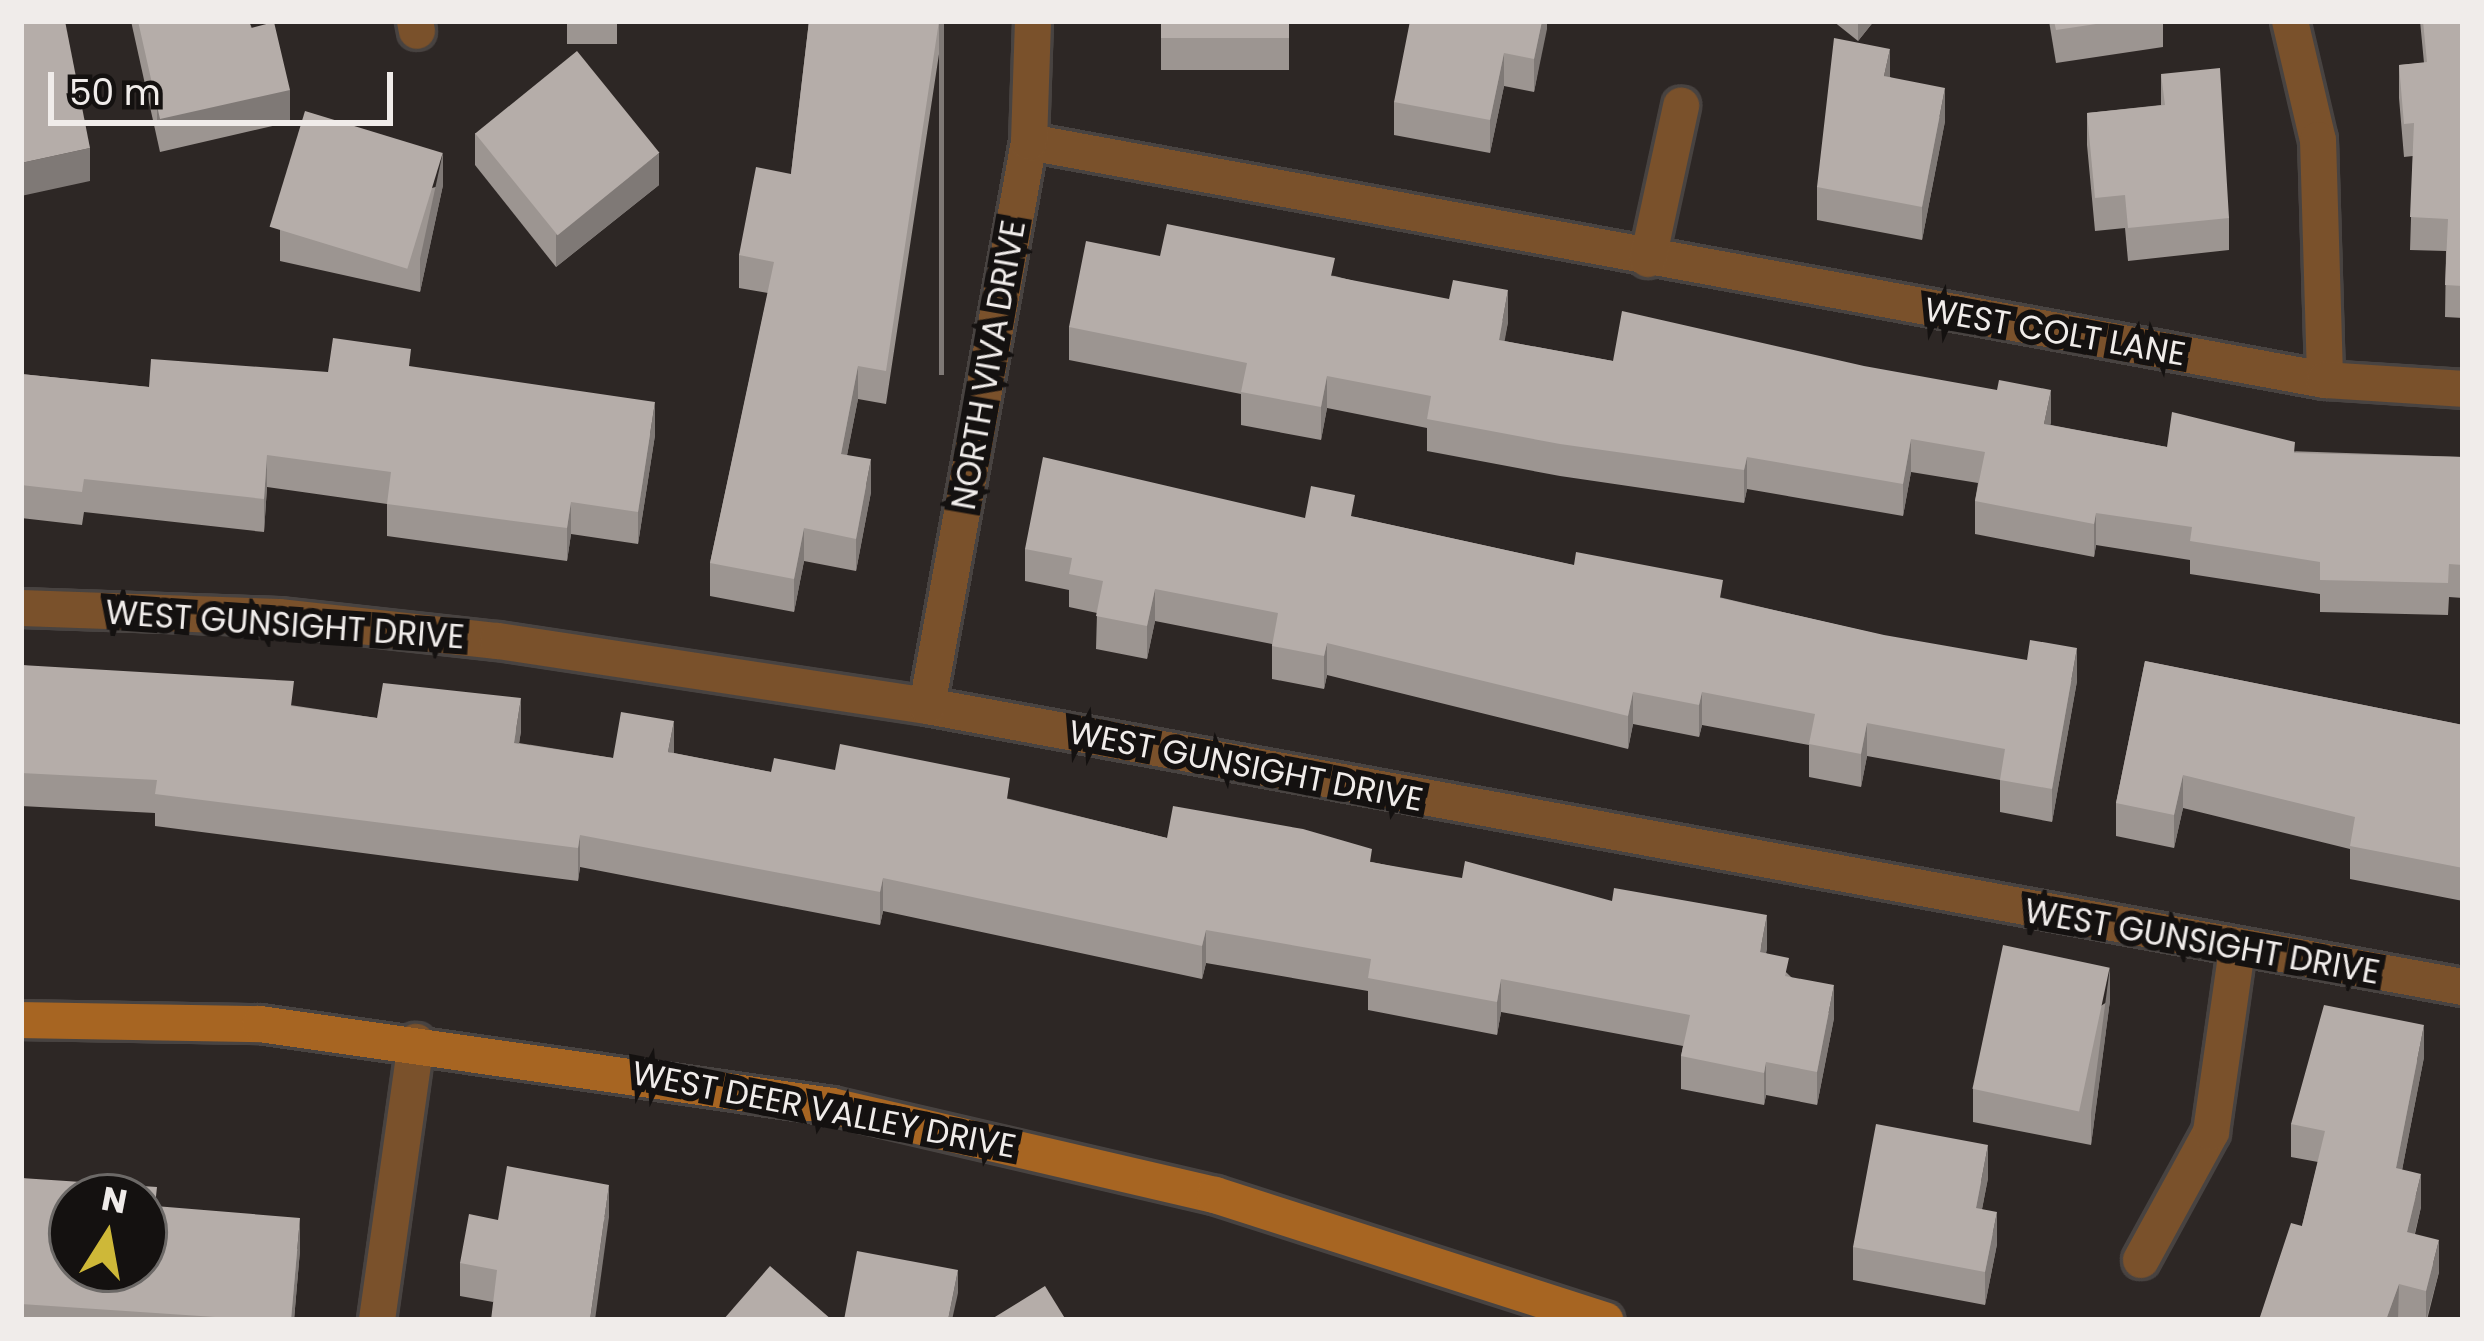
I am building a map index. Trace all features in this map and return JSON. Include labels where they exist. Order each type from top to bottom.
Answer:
[{"type":"street","name":"NORTH VIVA DRIVE","points":[[927,706],[1029,142],[1033,21]]},
{"type":"street","points":[[2290,21],[2318,140],[2325,380]]},
{"type":"street","points":[[1648,259],[1682,106]]},
{"type":"street","name":"WEST COLT LANE","points":[[1029,142],[2325,380],[2463,389]]},
{"type":"street","name":"WEST GUNSIGHT DRIVE","points":[[21,608],[433,634],[927,706],[2463,987]]},
{"type":"street","points":[[2141,1260],[2211,1132],[2237,949]]},
{"type":"street","name":"WEST DEER VALLEY DRIVE","points":[[21,1020],[260,1024],[416,1042],[811,1102],[1071,1158],[1605,1320]]},
{"type":"street","points":[[377,1320],[416,1042]]},
{"type":"building","points":[[21,21],[65,21],[90,148],[21,163]]},
{"type":"building","points":[[138,21],[249,21],[251,28],[274,22],[290,90],[160,119]]},
{"type":"building","points":[[809,21],[939,21],[886,371],[858,366],[841,454],[871,459],[856,539],[804,528],[794,579],[710,563],[774,262],[739,255],[756,167],[791,174]]},
{"type":"building","points":[[1161,21],[1289,21],[1289,38],[1161,38]]},
{"type":"building","points":[[1410,21],[1542,21],[1534,59],[1504,53],[1490,120],[1394,102]]},
{"type":"building","points":[[2054,21],[2116,21],[2056,30]]},
{"type":"building","points":[[2423,21],[2463,21],[2463,286],[2445,285],[2448,219],[2410,217],[2414,123],[2404,124],[2399,65],[2427,62]]},
{"type":"building","points":[[1834,38],[1890,49],[1884,76],[1945,88],[1922,207],[1817,187]]},
{"type":"building","points":[[577,51],[659,153],[558,235],[475,133]]},
{"type":"building","points":[[2220,68],[2229,218],[2128,228],[2125,195],[2095,198],[2087,113],[2165,105],[2161,74]]},
{"type":"building","points":[[305,111],[443,153],[407,269],[270,227]]},
{"type":"building","points":[[1167,224],[1335,258],[1331,276],[1449,299],[1453,280],[1508,290],[1499,340],[1613,361],[1622,311],[1864,366],[1997,390],[1999,380],[2051,390],[2044,424],[2167,447],[2172,412],[2295,442],[2294,453],[2463,457],[2463,565],[2449,564],[2448,583],[2320,580],[2320,562],[2190,541],[2192,527],[2096,513],[2094,524],[1975,501],[1985,452],[1911,439],[1903,484],[1747,457],[1744,470],[1560,444],[1427,419],[1431,396],[1327,376],[1321,407],[1241,392],[1247,363],[1069,327],[1086,241],[1160,256]]},
{"type":"building","points":[[333,338],[411,349],[409,366],[655,402],[638,512],[571,502],[567,528],[387,504],[391,472],[267,455],[264,499],[84,479],[82,492],[21,485],[21,374],[149,387],[151,359],[328,372]]},
{"type":"building","points":[[1043,457],[1305,518],[1311,486],[1355,495],[1351,516],[1574,565],[1576,552],[1723,580],[1720,598],[1884,635],[2027,660],[2030,640],[2077,648],[2052,789],[2000,780],[2005,749],[1867,723],[1861,754],[1809,744],[1815,714],[1702,692],[1699,705],[1633,692],[1628,716],[1327,643],[1324,656],[1272,646],[1278,613],[1155,589],[1147,626],[1096,616],[1103,581],[1069,574],[1072,558],[1025,549]]},
{"type":"building","points":[[2145,661],[2463,725],[2463,868],[2350,846],[2355,817],[2183,775],[2174,815],[2116,803]]},
{"type":"building","points":[[21,665],[294,681],[291,706],[377,718],[383,683],[521,698],[514,743],[613,758],[621,712],[674,721],[668,752],[771,772],[774,758],[835,770],[840,744],[1010,778],[1007,799],[1167,838],[1173,806],[1303,829],[1372,849],[1370,862],[1462,878],[1465,861],[1612,901],[1614,888],[1767,915],[1760,952],[1789,958],[1785,976],[1834,985],[1817,1072],[1766,1062],[1764,1073],[1681,1056],[1690,1015],[1501,979],[1497,1002],[1368,978],[1371,959],[1206,930],[1202,946],[883,878],[880,892],[580,835],[578,848],[155,794],[157,780],[21,773]]},
{"type":"building","points":[[2003,945],[2110,968],[2079,1111],[1972,1089]]},
{"type":"building","points":[[2324,1005],[2424,1025],[2396,1168],[2421,1174],[2407,1232],[2439,1240],[2426,1291],[2399,1284],[2386,1320],[2259,1320],[2291,1223],[2302,1226],[2325,1131],[2291,1124]]},
{"type":"building","points":[[1876,1124],[1988,1145],[1976,1208],[1997,1212],[1985,1272],[1853,1247]]},
{"type":"building","points":[[507,1166],[609,1185],[590,1320],[491,1320],[497,1270],[460,1263],[469,1214],[498,1220]]},
{"type":"building","points":[[21,1178],[48,1180],[48,1293],[168,1293],[168,1207],[300,1218],[291,1320],[21,1304]]},
{"type":"building","points":[[857,1251],[958,1270],[948,1320],[844,1320]]},
{"type":"building","points":[[770,1266],[832,1320],[723,1320]]},
{"type":"building","points":[[1045,1286],[1066,1320],[990,1320]]}]
